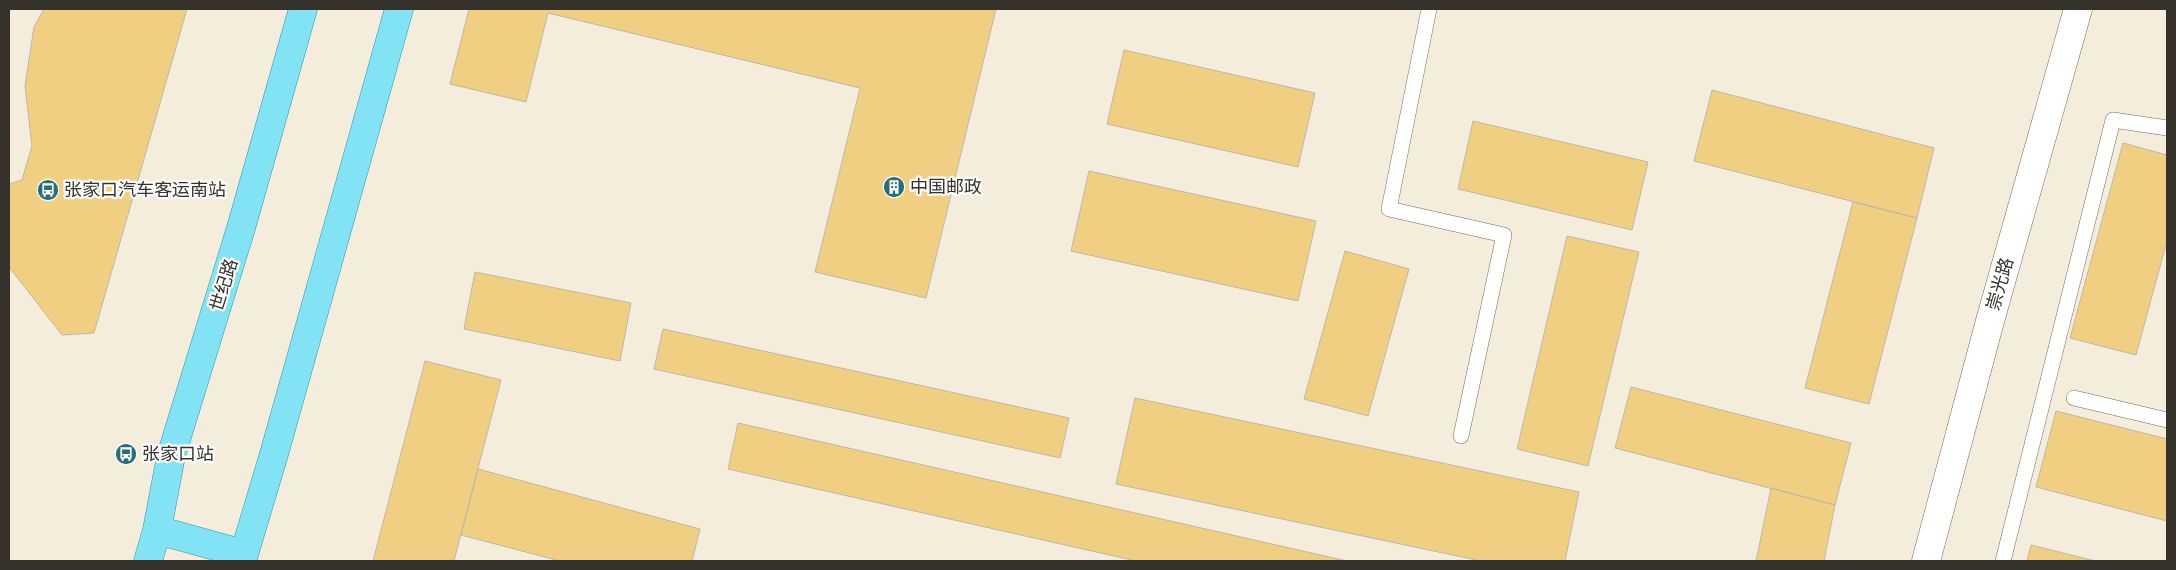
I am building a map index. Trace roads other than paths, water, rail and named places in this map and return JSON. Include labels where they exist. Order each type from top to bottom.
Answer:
[{"type":"main road","name":"世纪路","points":[[148,561],[157,530],[171,456],[242,228],[303,9]]},
{"type":"main road","points":[[157,530],[243,558],[277,445],[399,9]]},
{"type":"street","name":"崇光路","points":[[1926,561],[1990,321],[2078,9]]},
{"type":"lane","points":[[1429,9],[1389,209],[1504,235],[1461,436]]},
{"type":"lane","points":[[2003,561],[2113,120],[2167,128]]},
{"type":"lane","points":[[2074,398],[2167,420]]},
{"type":"place","name":"中国邮政","points":[[894,187]]},
{"type":"place","name":"张家口汽车客运南站","points":[[48,190]]},
{"type":"place","name":"张家口站","points":[[126,454]]}]
